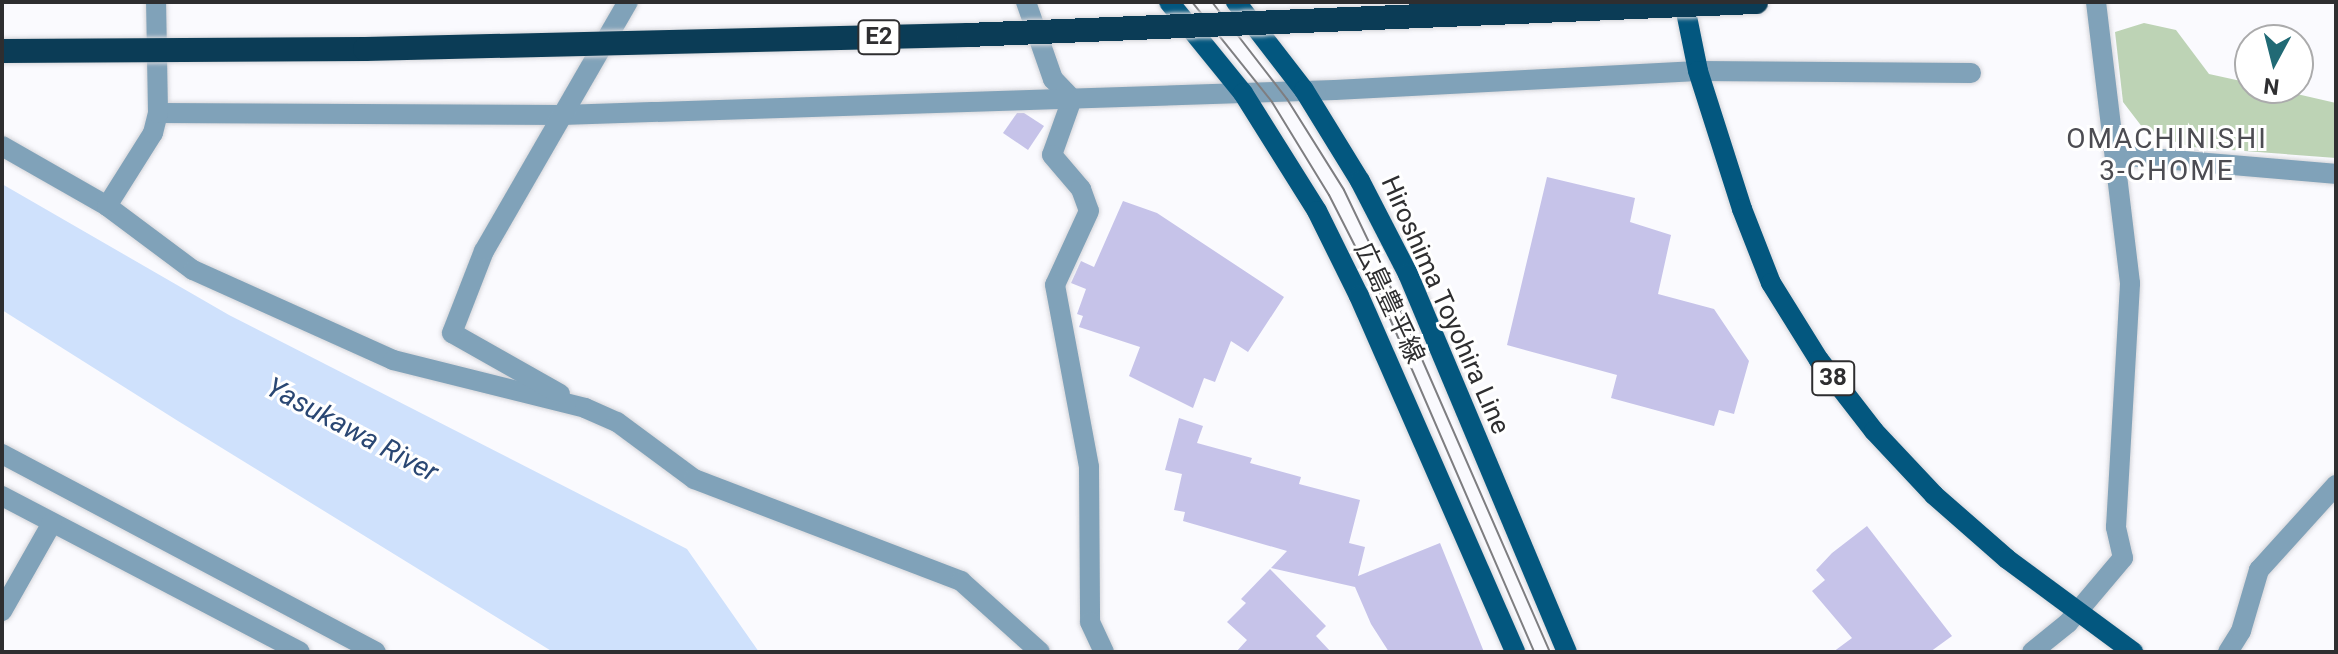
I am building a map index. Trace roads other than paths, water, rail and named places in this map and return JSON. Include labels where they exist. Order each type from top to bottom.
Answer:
[{"type":"highway","name":"E2","points":[[2,51],[365,49],[968,35],[1756,2]]},
{"type":"main road","name":"広島豊平線","points":[[1169,2],[1243,93],[1317,211],[1359,296],[1515,652]]},
{"type":"main road","name":"Hiroshima Toyohira Line","points":[[1236,2],[1304,90],[1360,181],[1408,274],[1567,652]]},
{"type":"main road","name":"38","points":[[1684,2],[1698,71],[1742,209],[1771,283],[1819,360],[1874,431],[1934,495],[2007,559],[2133,652]]},
{"type":"street","points":[[107,206],[153,133],[158,113],[156,2]]},
{"type":"street","points":[[628,2],[484,251],[452,333],[585,408],[617,422],[694,479],[961,581],[1040,652]]},
{"type":"street","points":[[1026,2],[1053,79],[1072,99]]},
{"type":"street","points":[[2032,652],[2078,613],[2123,558],[2116,527],[2130,283],[2096,2]]},
{"type":"street","points":[[158,113],[562,115],[1243,93],[1698,71],[1971,73]]},
{"type":"street","points":[[1072,99],[1052,155],[1081,189],[1089,211],[1055,285],[1089,467],[1090,622],[1104,652]]},
{"type":"street","points":[[2,146],[107,206],[193,270],[393,360],[585,408]]},
{"type":"street","points":[[2115,155],[2336,174]]},
{"type":"street","points":[[2,454],[376,652]]},
{"type":"street","points":[[2228,652],[2241,631],[2259,570],[2336,485]]},
{"type":"street","points":[[2,496],[264,644],[300,652]]},
{"type":"street","points":[[2,611],[52,523]]},
{"type":"water","name":"Yasukawa River","points":[[2,184],[229,315],[687,549],[759,652],[553,652],[178,421],[2,310]]},
{"type":"tram line","points":[[1192,2],[1272,102],[1329,195],[1378,291],[1534,652]]},
{"type":"tram line","points":[[1212,2],[1287,99],[1344,190],[1390,286],[1550,652]]},
{"type":"district","name":"OMACHINISHI 3-CHOME","points":[[2167,155]]}]
